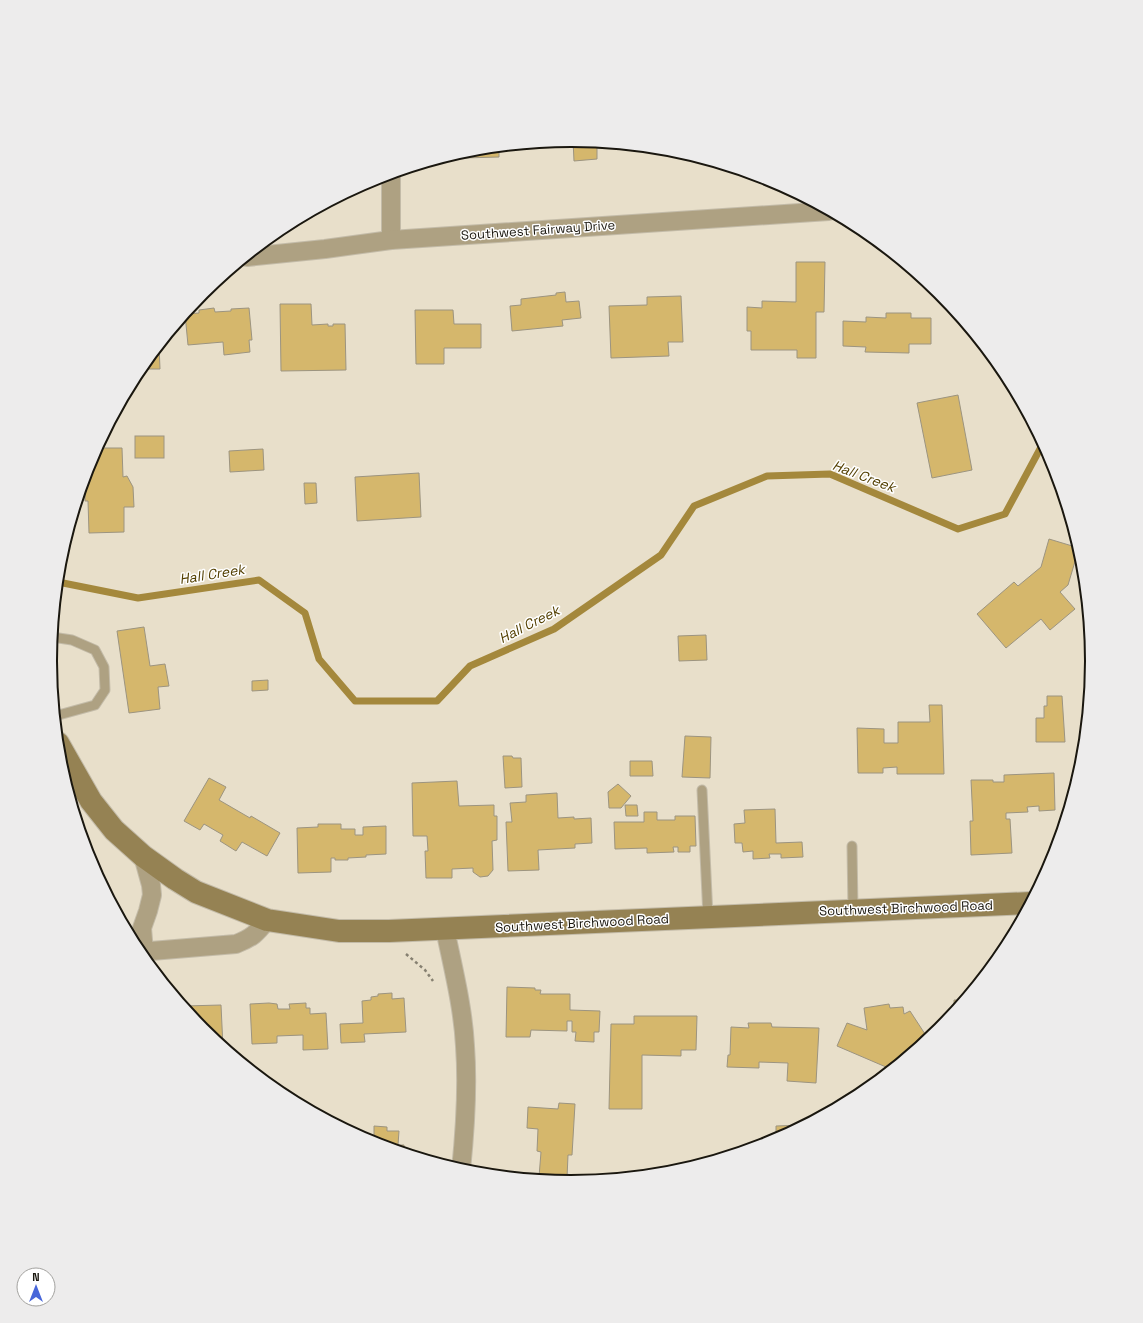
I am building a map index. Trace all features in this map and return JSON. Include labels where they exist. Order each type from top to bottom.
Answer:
[{"type":"street","points":[[390,240],[392,179]]},
{"type":"street","name":"Southwest Fairway Drive","points":[[254,256],[325,249],[390,240],[821,212]]},
{"type":"street","name":"Southwest Birchwood Road","points":[[66,757],[91,801],[114,830],[143,856],[175,880],[196,892],[267,920],[339,931],[446,929],[1025,903]]},
{"type":"street","points":[[141,943],[142,928],[152,895],[151,885],[143,856]]},
{"type":"street","points":[[147,951],[236,944],[245,941],[256,934],[267,920]]},
{"type":"street","points":[[446,929],[462,1017],[465,1046],[464,1147],[462,1164]]},
{"type":"lane","points":[[58,638],[72,640],[95,650],[104,666],[105,690],[95,705],[60,715]]},
{"type":"lane","points":[[702,790],[708,917]]},
{"type":"lane","points":[[852,846],[853,910]]},
{"type":"path","points":[[404,930],[404,953],[425,970],[435,984]]},
{"type":"building","points":[[573,147],[600,148],[597,148],[597,159],[574,161]]},
{"type":"building","points":[[499,152],[499,157],[467,158]]},
{"type":"building","points":[[796,262],[825,262],[824,312],[816,312],[816,358],[797,358],[797,350],[751,350],[751,331],[747,331],[747,307],[762,308],[762,301],[796,302]]},
{"type":"building","points":[[565,292],[566,302],[579,301],[581,318],[562,320],[563,326],[512,331],[510,306],[521,305],[521,299],[556,295],[556,293]]},
{"type":"building","points":[[681,296],[683,342],[668,342],[669,356],[611,358],[609,306],[647,305],[647,297]]},
{"type":"building","points":[[280,304],[311,304],[312,325],[328,324],[328,326],[333,326],[333,324],[345,324],[346,370],[281,371]]},
{"type":"building","points":[[214,308],[215,312],[249,308],[252,340],[249,340],[250,352],[224,355],[223,342],[188,345],[186,321],[193,313],[199,313],[199,310]]},
{"type":"building","points":[[415,310],[453,310],[454,324],[481,324],[481,348],[444,348],[444,364],[416,364]]},
{"type":"building","points":[[886,313],[911,313],[911,318],[931,318],[931,344],[909,344],[909,353],[865,352],[866,347],[843,346],[843,321],[866,322],[866,317],[886,318]]},
{"type":"building","points":[[159,353],[160,369],[149,369]]},
{"type":"building","points":[[958,395],[972,470],[932,478],[917,403]]},
{"type":"building","points":[[135,436],[164,436],[164,458],[135,458]]},
{"type":"building","points":[[104,448],[122,448],[123,477],[127,476],[133,487],[134,507],[124,507],[124,532],[89,533],[88,501],[85,501],[85,493]]},
{"type":"building","points":[[263,449],[264,470],[230,472],[229,451]]},
{"type":"building","points":[[419,473],[421,517],[357,521],[355,477]]},
{"type":"building","points":[[304,483],[316,483],[317,503],[305,504]]},
{"type":"building","points":[[1049,539],[1072,546],[1076,559],[1068,585],[1060,592],[1075,609],[1050,630],[1041,619],[1006,648],[977,614],[1014,582],[1018,586],[1041,567]]},
{"type":"building","points":[[144,627],[150,666],[165,664],[169,686],[158,687],[160,709],[129,713],[117,631]]},
{"type":"building","points":[[706,635],[707,660],[679,661],[678,636]]},
{"type":"building","points":[[268,680],[268,690],[252,691],[252,681]]},
{"type":"building","points":[[1047,696],[1062,696],[1065,742],[1036,742],[1036,718],[1044,718],[1044,706],[1047,706]]},
{"type":"building","points":[[929,705],[942,705],[944,774],[897,774],[897,767],[883,768],[883,773],[858,773],[857,728],[884,729],[884,743],[898,743],[898,722],[930,722]]},
{"type":"building","points":[[685,736],[711,737],[710,778],[682,777]]},
{"type":"building","points":[[503,756],[521,758],[522,787],[505,788]]},
{"type":"building","points":[[630,761],[652,761],[653,776],[630,776]]},
{"type":"building","points":[[1054,773],[1055,810],[1039,811],[1039,806],[1027,807],[1028,812],[1006,813],[1006,819],[1010,819],[1012,853],[971,855],[970,821],[973,821],[971,780],[993,780],[993,782],[1004,782],[1004,775]]},
{"type":"building","points":[[209,778],[226,787],[219,800],[280,833],[267,856],[242,842],[236,851],[220,841],[223,835],[204,824],[200,830],[184,821]]},
{"type":"building","points":[[457,781],[459,806],[494,805],[494,816],[497,816],[497,840],[492,841],[493,870],[488,876],[480,877],[473,872],[473,868],[452,869],[452,878],[426,878],[425,851],[428,851],[427,836],[413,836],[412,783]]},
{"type":"building","points":[[618,784],[631,796],[621,808],[609,808],[608,792]]},
{"type":"building","points":[[557,793],[558,818],[591,818],[592,843],[575,844],[575,848],[538,850],[539,870],[508,871],[506,822],[512,822],[510,803],[526,802],[526,795]]},
{"type":"building","points":[[625,805],[637,805],[638,816],[626,816]]},
{"type":"building","points":[[775,809],[776,843],[802,842],[803,857],[781,858],[781,854],[769,854],[770,858],[753,859],[753,851],[743,852],[742,843],[735,843],[734,824],[745,823],[744,810]]},
{"type":"building","points":[[644,812],[657,812],[657,820],[675,820],[675,816],[695,816],[696,846],[690,846],[690,852],[678,852],[678,847],[673,847],[674,852],[647,853],[647,848],[615,849],[614,822],[644,822]]},
{"type":"building","points":[[318,824],[341,824],[341,829],[355,829],[355,835],[363,835],[363,827],[386,826],[386,854],[366,855],[366,857],[348,858],[348,860],[335,860],[335,858],[331,858],[331,872],[298,873],[297,828],[318,827]]},
{"type":"building","points":[[507,987],[535,988],[535,990],[541,990],[540,994],[570,994],[570,1010],[600,1011],[599,1032],[594,1032],[594,1042],[575,1041],[576,1032],[572,1032],[572,1021],[567,1021],[567,1031],[531,1030],[530,1037],[506,1037]]},
{"type":"building","points":[[392,993],[392,999],[404,998],[406,1032],[364,1034],[365,1042],[341,1043],[340,1024],[363,1023],[362,1001],[371,1000],[371,997],[378,996],[378,994]]},
{"type":"building","points":[[954,1000],[959,1000],[958,1001],[954,1005]]},
{"type":"building","points":[[306,1003],[306,1008],[310,1008],[310,1014],[326,1013],[328,1049],[303,1050],[303,1035],[277,1036],[277,1043],[252,1044],[250,1004],[277,1004],[278,1009],[290,1009],[289,1004]]},
{"type":"building","points":[[889,1004],[890,1008],[903,1007],[904,1014],[910,1011],[925,1034],[884,1070],[886,1067],[837,1046],[847,1023],[867,1030],[864,1008]]},
{"type":"building","points":[[221,1005],[223,1039],[208,1025],[190,1006]]},
{"type":"building","points":[[634,1016],[697,1016],[696,1050],[681,1050],[681,1056],[642,1055],[642,1109],[609,1109],[611,1024],[634,1024]]},
{"type":"building","points":[[748,1023],[771,1023],[772,1027],[819,1028],[816,1083],[787,1081],[788,1063],[759,1062],[759,1068],[727,1067],[728,1055],[730,1055],[731,1027],[749,1028]]},
{"type":"building","points":[[559,1103],[575,1104],[572,1155],[568,1155],[567,1176],[539,1175],[541,1152],[537,1151],[538,1129],[527,1128],[528,1107],[558,1109]]},
{"type":"building","points":[[794,1125],[776,1133],[776,1126]]},
{"type":"building","points":[[374,1126],[387,1127],[387,1131],[399,1131],[398,1145],[404,1145],[404,1148],[375,1137]]},
{"type":"waterway","name":"Hall Creek","points":[[63,583],[138,598],[259,580],[305,613],[319,659],[355,701],[437,701],[470,666],[554,629],[661,555],[694,506],[767,476],[830,474],[958,529],[1005,514],[1040,449]]}]
